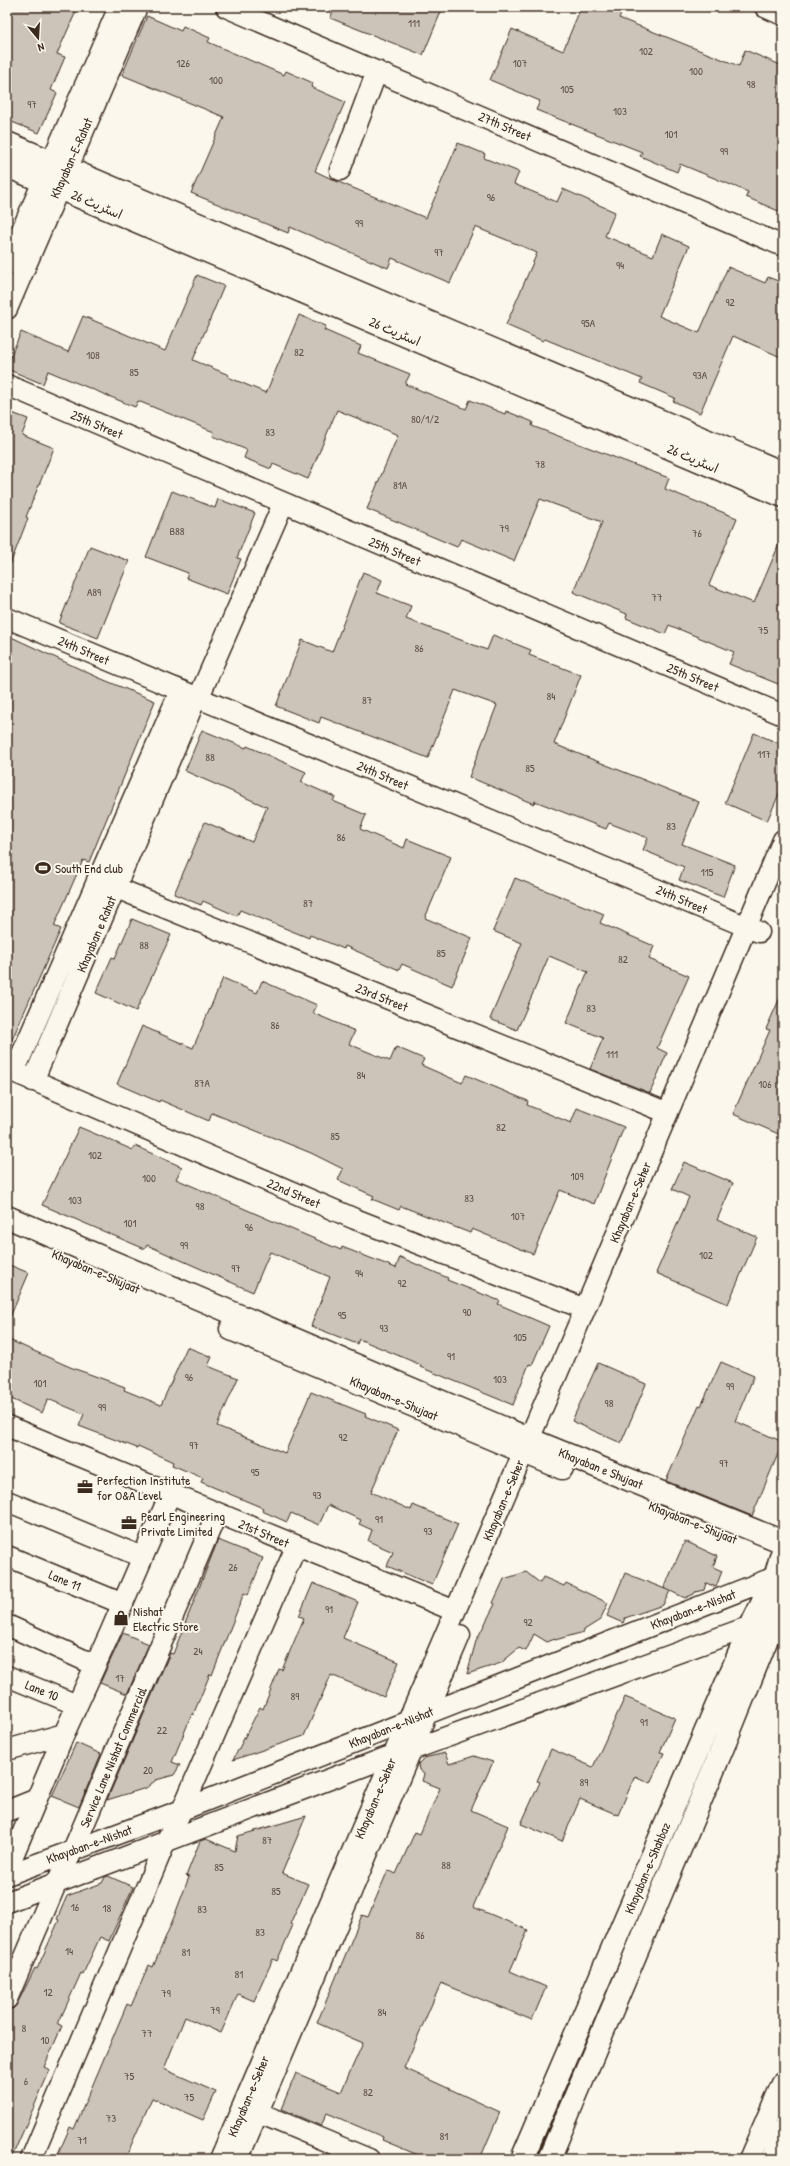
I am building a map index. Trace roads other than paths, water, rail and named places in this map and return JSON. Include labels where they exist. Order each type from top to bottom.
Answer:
[{"type":"main road","name":"اسٹریٹ 26","points":[[7,143],[783,472]]},
{"type":"main road","name":"اسٹریٹ 26","points":[[7,166],[783,496]]},
{"type":"main road","name":"Khayaban-e-Shujaat","points":[[7,1217],[781,1557]]},
{"type":"main road","name":"Khayaban-e-Shujaat","points":[[7,1234],[532,1448]]},
{"type":"main road","name":"Khayaban-e-Shahbaz","points":[[522,2159],[781,1557]]},
{"type":"main road","name":"Khayaban-e-Shahbaz","points":[[549,2159],[726,1740],[783,1599]]},
{"type":"street","name":"Khayaban-E-Rahat","points":[[60,165],[119,7]]},
{"type":"street","name":"Khayaban-E-Rahat","points":[[7,309],[51,185],[137,7]]},
{"type":"street","name":"27th Street","points":[[226,7],[783,246]]},
{"type":"street","points":[[765,7],[783,15]]},
{"type":"street","points":[[340,170],[377,71]]},
{"type":"street","name":"Khayaban-E-Rahat","points":[[7,264],[51,185]]},
{"type":"street","name":"25th Street","points":[[7,385],[283,504],[783,715]]},
{"type":"street","name":"Khayaban e Rahat","points":[[11,1070],[106,884],[191,696],[283,504]]},
{"type":"street","name":"24th Street","points":[[7,618],[753,929]]},
{"type":"street","name":"Khayaban-e-Seher","points":[[402,1753],[408,1720],[455,1611],[532,1448],[753,929],[783,840]]},
{"type":"street","name":"Khayaban-e-Seher","points":[[220,2159],[250,2109],[402,1753],[427,1712],[532,1448],[585,1309],[668,1113],[753,929],[783,874]]},
{"type":"street","name":"Khayaban e Rahat","points":[[33,1081],[106,884]]},
{"type":"street","name":"23rd Street","points":[[106,884],[668,1113]]},
{"type":"street","name":"22nd Street","points":[[11,1070],[33,1081],[355,1219],[585,1309]]},
{"type":"street","name":"21st Street","points":[[7,1426],[296,1547],[455,1611]]},
{"type":"street","points":[[7,1870],[64,1734],[123,1604],[170,1494]]},
{"type":"street","points":[[7,1501],[142,1557]]},
{"type":"street","name":"Service Lane Nishat Commercial","points":[[7,2000],[56,1884],[74,1850],[217,1513]]},
{"type":"street","points":[[30,2159],[165,1843],[182,1810],[296,1547]]},
{"type":"street","name":"Lane 11","points":[[7,1556],[123,1604]]},
{"type":"street","name":"Khayaban-e-Nishat","points":[[7,1875],[182,1810],[408,1720],[781,1557]]},
{"type":"street","points":[[7,1625],[95,1665]]},
{"type":"street","name":"Khayaban-e-Nishat","points":[[7,1902],[402,1753],[751,1626]]},
{"type":"street","name":"Lane 10","points":[[7,1676],[77,1705]]},
{"type":"street","points":[[9,1748],[64,1734]]},
{"type":"street","points":[[7,1810],[37,1799]]},
{"type":"street","points":[[749,2159],[783,2081]]},
{"type":"street","points":[[250,2109],[369,2159]]},
{"type":"street","name":"Khayaban-e-Seher","points":[[238,2159],[250,2109]]},
{"type":"street","points":[[764,2124],[783,2131],[771,2159]]},
{"type":"place","name":"South End club","points":[[43,868]]},
{"type":"place","name":"Perfection Institute for O&A Level","points":[[85,1487]]},
{"type":"place","name":"Pearl Engineering Private Limited","points":[[129,1523]]},
{"type":"place","name":"Nishat Electric Store","points":[[121,1618]]}]
